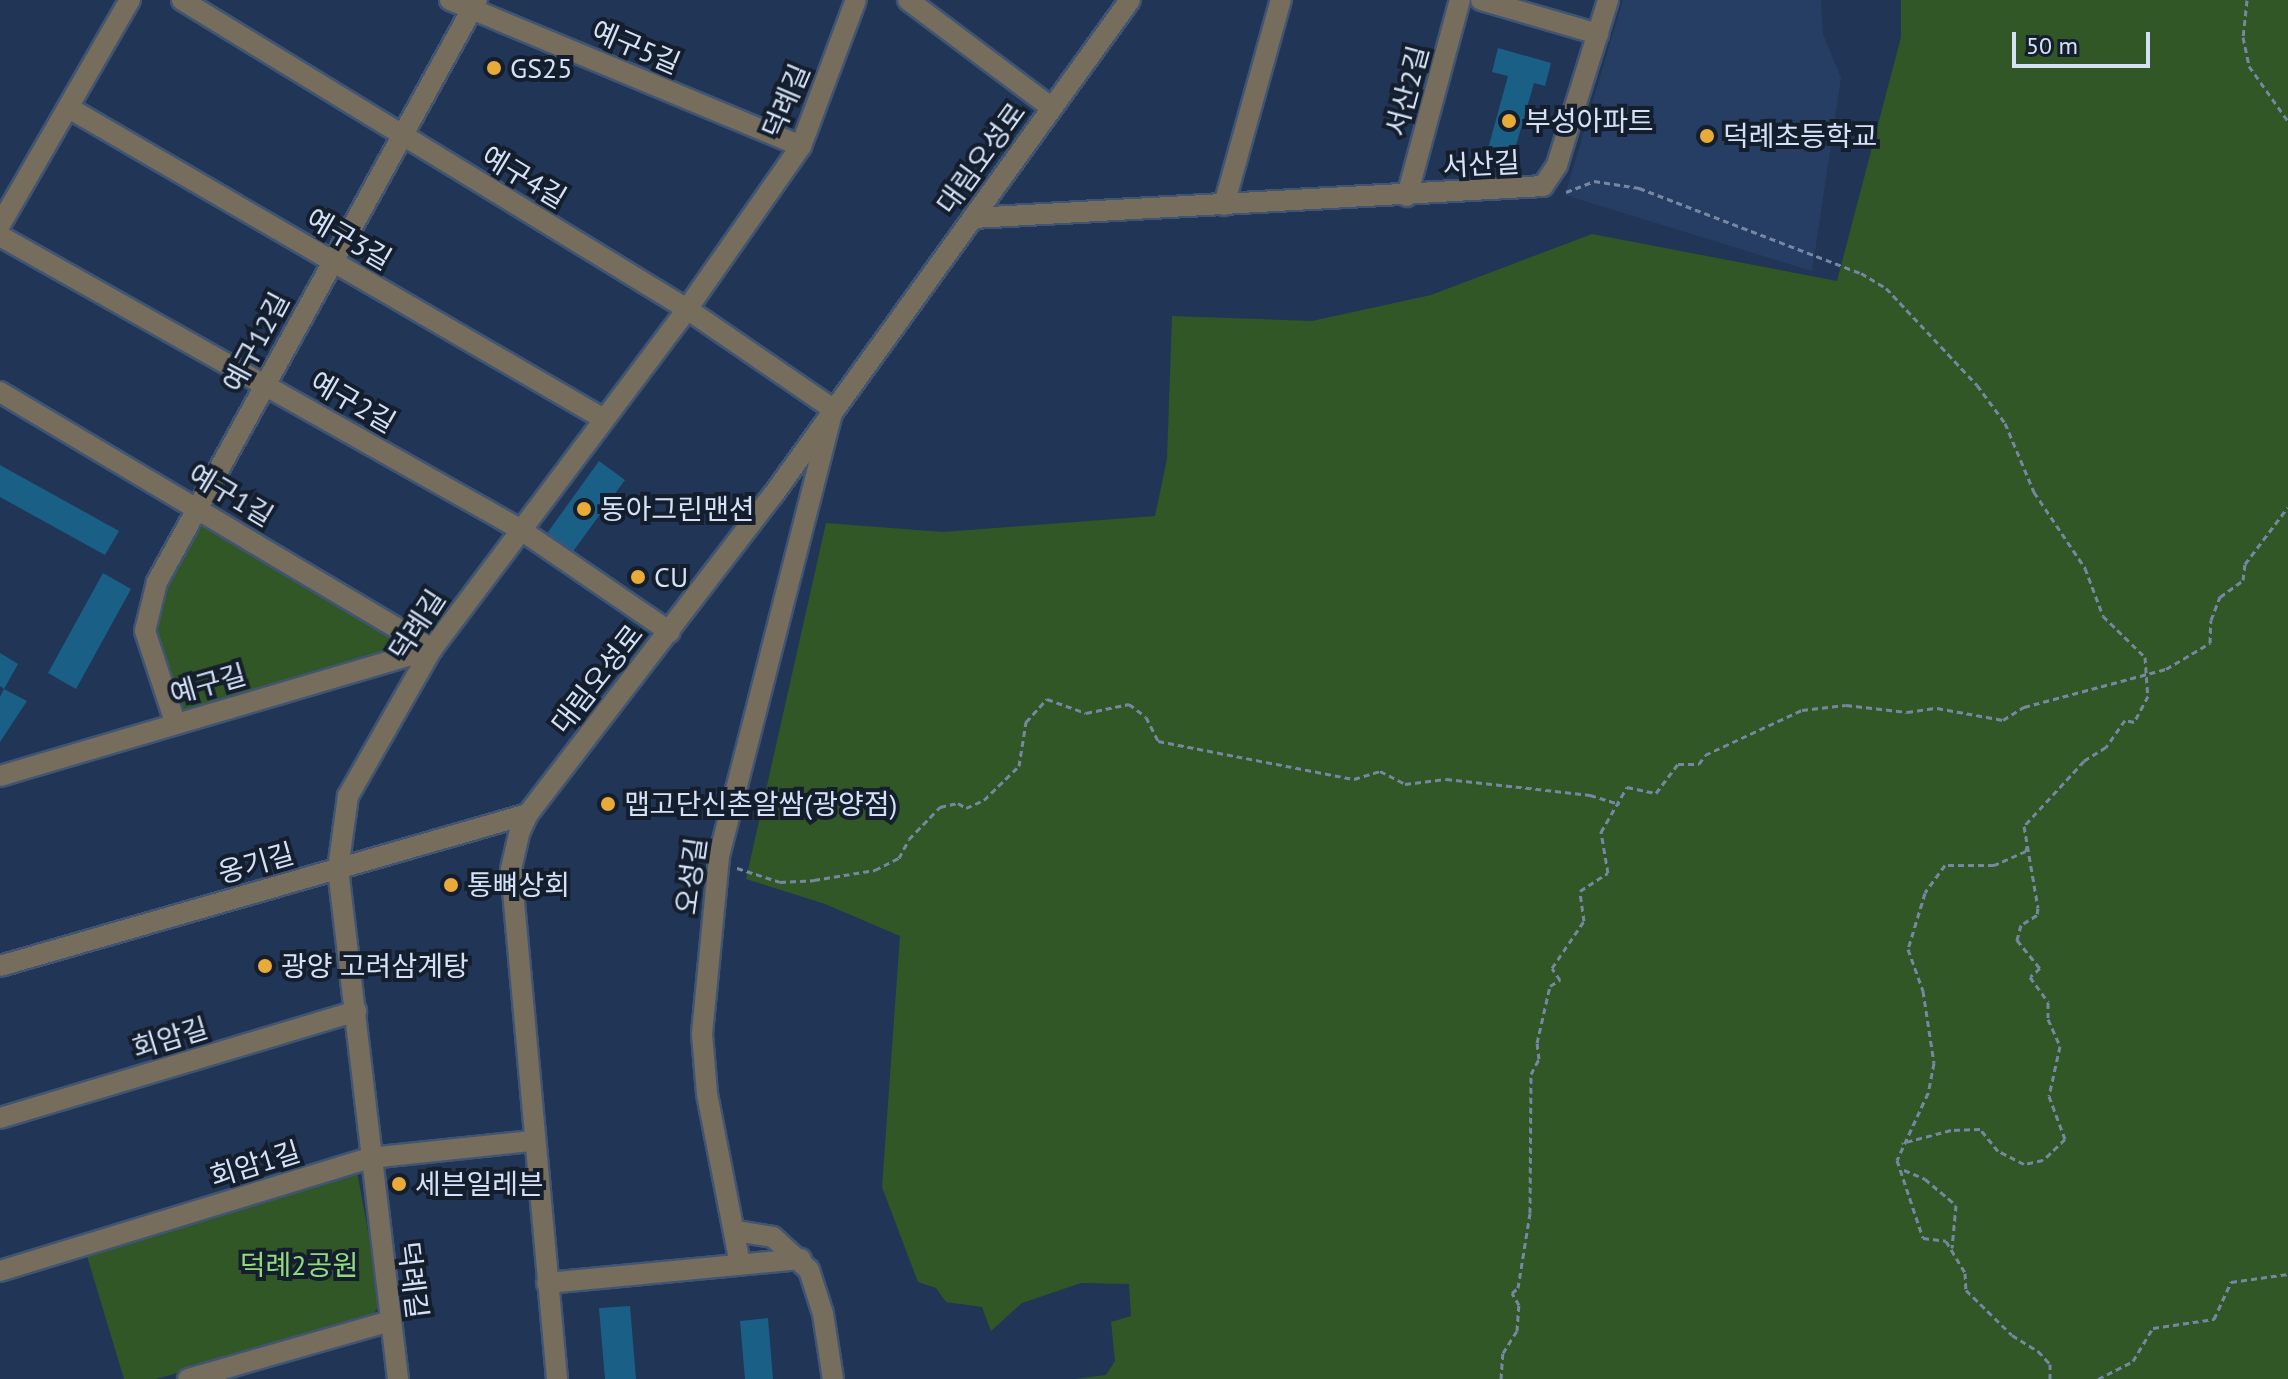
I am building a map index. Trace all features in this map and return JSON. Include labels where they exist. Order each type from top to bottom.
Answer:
[{"type":"street","points":[[0,225],[130,0]]},
{"type":"street","name":"예구4길","points":[[182,0],[687,309],[833,409]]},
{"type":"street","name":"예구5길","points":[[450,0],[475,5],[801,146]]},
{"type":"street","name":"덕례길","points":[[398,1379],[338,869],[344,810],[353,783],[432,649],[518,528],[687,309],[801,146],[856,0]]},
{"type":"street","points":[[908,0],[1052,108]]},
{"type":"street","name":"대림오성로","points":[[557,1379],[532,1141],[511,869],[528,814],[670,632],[1130,0]]},
{"type":"street","points":[[1224,205],[1281,0]]},
{"type":"street","name":"서산2길","points":[[1407,196],[1460,0]]},
{"type":"street","points":[[1481,0],[1598,34]]},
{"type":"street","name":"서산길","points":[[973,218],[1543,186],[1557,165],[1608,0]]},
{"type":"street","name":"예구12길","points":[[175,722],[145,631],[157,582],[331,261],[475,5]]},
{"type":"street","name":"예구3길","points":[[69,108],[602,418]]},
{"type":"street","name":"예구2길","points":[[0,236],[518,528],[670,632]]},
{"type":"street","name":"예구1길","points":[[0,392],[432,649]]},
{"type":"street","name":"오성길","points":[[740,1264],[707,1094],[702,1034],[719,857],[833,409]]},
{"type":"street","name":"예구길","points":[[0,776],[175,722],[432,649]]},
{"type":"street","name":"옹기길","points":[[0,966],[528,814]]},
{"type":"street","name":"회암길","points":[[0,1118],[356,1011]]},
{"type":"street","name":"회암1길","points":[[0,1271],[370,1158],[532,1141]]},
{"type":"street","points":[[736,1231],[773,1237],[801,1259],[816,1287],[833,1379]]},
{"type":"street","points":[[547,1283],[801,1259]]},
{"type":"street","points":[[188,1379],[390,1321]]},
{"type":"path","points":[[2247,0],[2243,37],[2249,66],[2288,121]]},
{"type":"path","points":[[1566,192],[1594,181],[1639,188],[1861,273],[1886,288],[1977,385],[2005,423],[2034,492],[2085,568],[2103,616],[2145,657],[2143,676],[2148,696],[2134,722],[2125,720],[2106,747],[2025,819],[2038,908],[2021,925],[2017,940],[2040,968],[2030,977],[2048,1002],[2048,1019],[2060,1046],[2049,1096],[2065,1139],[2043,1160],[2024,1164],[1998,1151],[1980,1129],[1951,1130],[1902,1143]]},
{"type":"path","points":[[1501,1379],[1503,1353],[1517,1331],[1519,1305],[1512,1293],[1518,1288],[1530,1213],[1531,1074],[1539,1059],[1537,1043],[1550,986],[1560,980],[1552,968],[1584,921],[1580,891],[1608,873],[1601,832],[1620,804],[1627,787],[1656,793],[1678,764],[1699,764],[1705,755],[1802,710],[1846,705],[1907,712],[1937,708],[2003,720],[2024,707],[2166,669],[2210,643],[2211,620],[2220,597],[2243,580],[2245,564],[2259,541],[2288,507]]},
{"type":"path","points":[[731,857],[737,869],[780,882],[875,870],[899,858],[909,839],[940,807],[958,803],[966,808],[984,800],[1019,766],[1026,722],[1047,699],[1086,713],[1129,704],[1146,717],[1158,741],[1354,779],[1380,771],[1405,784],[1446,779],[1590,795],[1620,804]]},
{"type":"path","points":[[2027,845],[2026,851],[1994,865],[1945,865],[1925,893],[1908,949],[1923,991],[1934,1063],[1928,1093],[1902,1143],[1897,1160],[1904,1170],[1923,1238],[1946,1241],[1965,1273],[1966,1290],[2012,1335],[2038,1351],[2050,1364],[2050,1379]]},
{"type":"path","points":[[1904,1170],[1925,1179],[1956,1205],[1952,1248]]},
{"type":"path","points":[[2098,1379],[2133,1361],[2153,1328],[2214,1319],[2231,1282],[2288,1274]]},
{"type":"shaded area","name":"덕례초등학교","points":[[1623,0],[1821,0],[1823,34],[1841,78],[1812,271],[1565,195]]},
{"type":"green space","points":[[1901,0],[2288,0],[2288,1379],[1075,1379],[1106,1375],[1115,1361],[1111,1322],[1131,1316],[1129,1284],[1081,1283],[1022,1303],[991,1331],[982,1307],[946,1302],[936,1288],[918,1282],[882,1187],[900,936],[825,904],[746,879],[826,523],[943,532],[1155,516],[1167,459],[1172,316],[1312,321],[1431,295],[1592,234],[1837,281],[1901,37]]},
{"type":"green space","points":[[209,524],[399,636],[396,650],[178,717],[153,640],[167,582],[195,530]]},
{"type":"green space","name":"덕례2공원","points":[[357,1172],[381,1300],[372,1318],[156,1379],[124,1379],[87,1256]]},
{"type":"building","name":"부성아파트","points":[[1498,48],[1551,63],[1545,86],[1534,83],[1511,163],[1486,156],[1508,76],[1492,72]]},
{"type":"building","name":"동아그린맨션","points":[[599,461],[625,480],[569,557],[543,539]]},
{"type":"building","points":[[0,465],[119,531],[105,555],[0,497]]},
{"type":"building","points":[[103,573],[131,589],[76,689],[48,673]]},
{"type":"building","points":[[0,653],[18,664],[4,689],[0,686]]},
{"type":"building","points":[[4,689],[27,701],[0,742],[0,697]]},
{"type":"building","points":[[630,1306],[636,1379],[605,1379],[599,1308]]},
{"type":"building","points":[[768,1318],[773,1379],[745,1379],[740,1321]]},
{"type":"place","name":"GS25","points":[[494,68]]},
{"type":"place","name":"부성아파트","points":[[1509,121]]},
{"type":"place","name":"덕례초등학교","points":[[1707,136]]},
{"type":"place","name":"동아그린맨션","points":[[584,509]]},
{"type":"place","name":"CU","points":[[638,577]]},
{"type":"place","name":"맵고단신촌알쌈(광양점)","points":[[608,804]]},
{"type":"place","name":"통뼈상회","points":[[451,885]]},
{"type":"place","name":"광양 고려삼계탕","points":[[265,966]]},
{"type":"place","name":"세븐일레븐","points":[[399,1184]]}]
